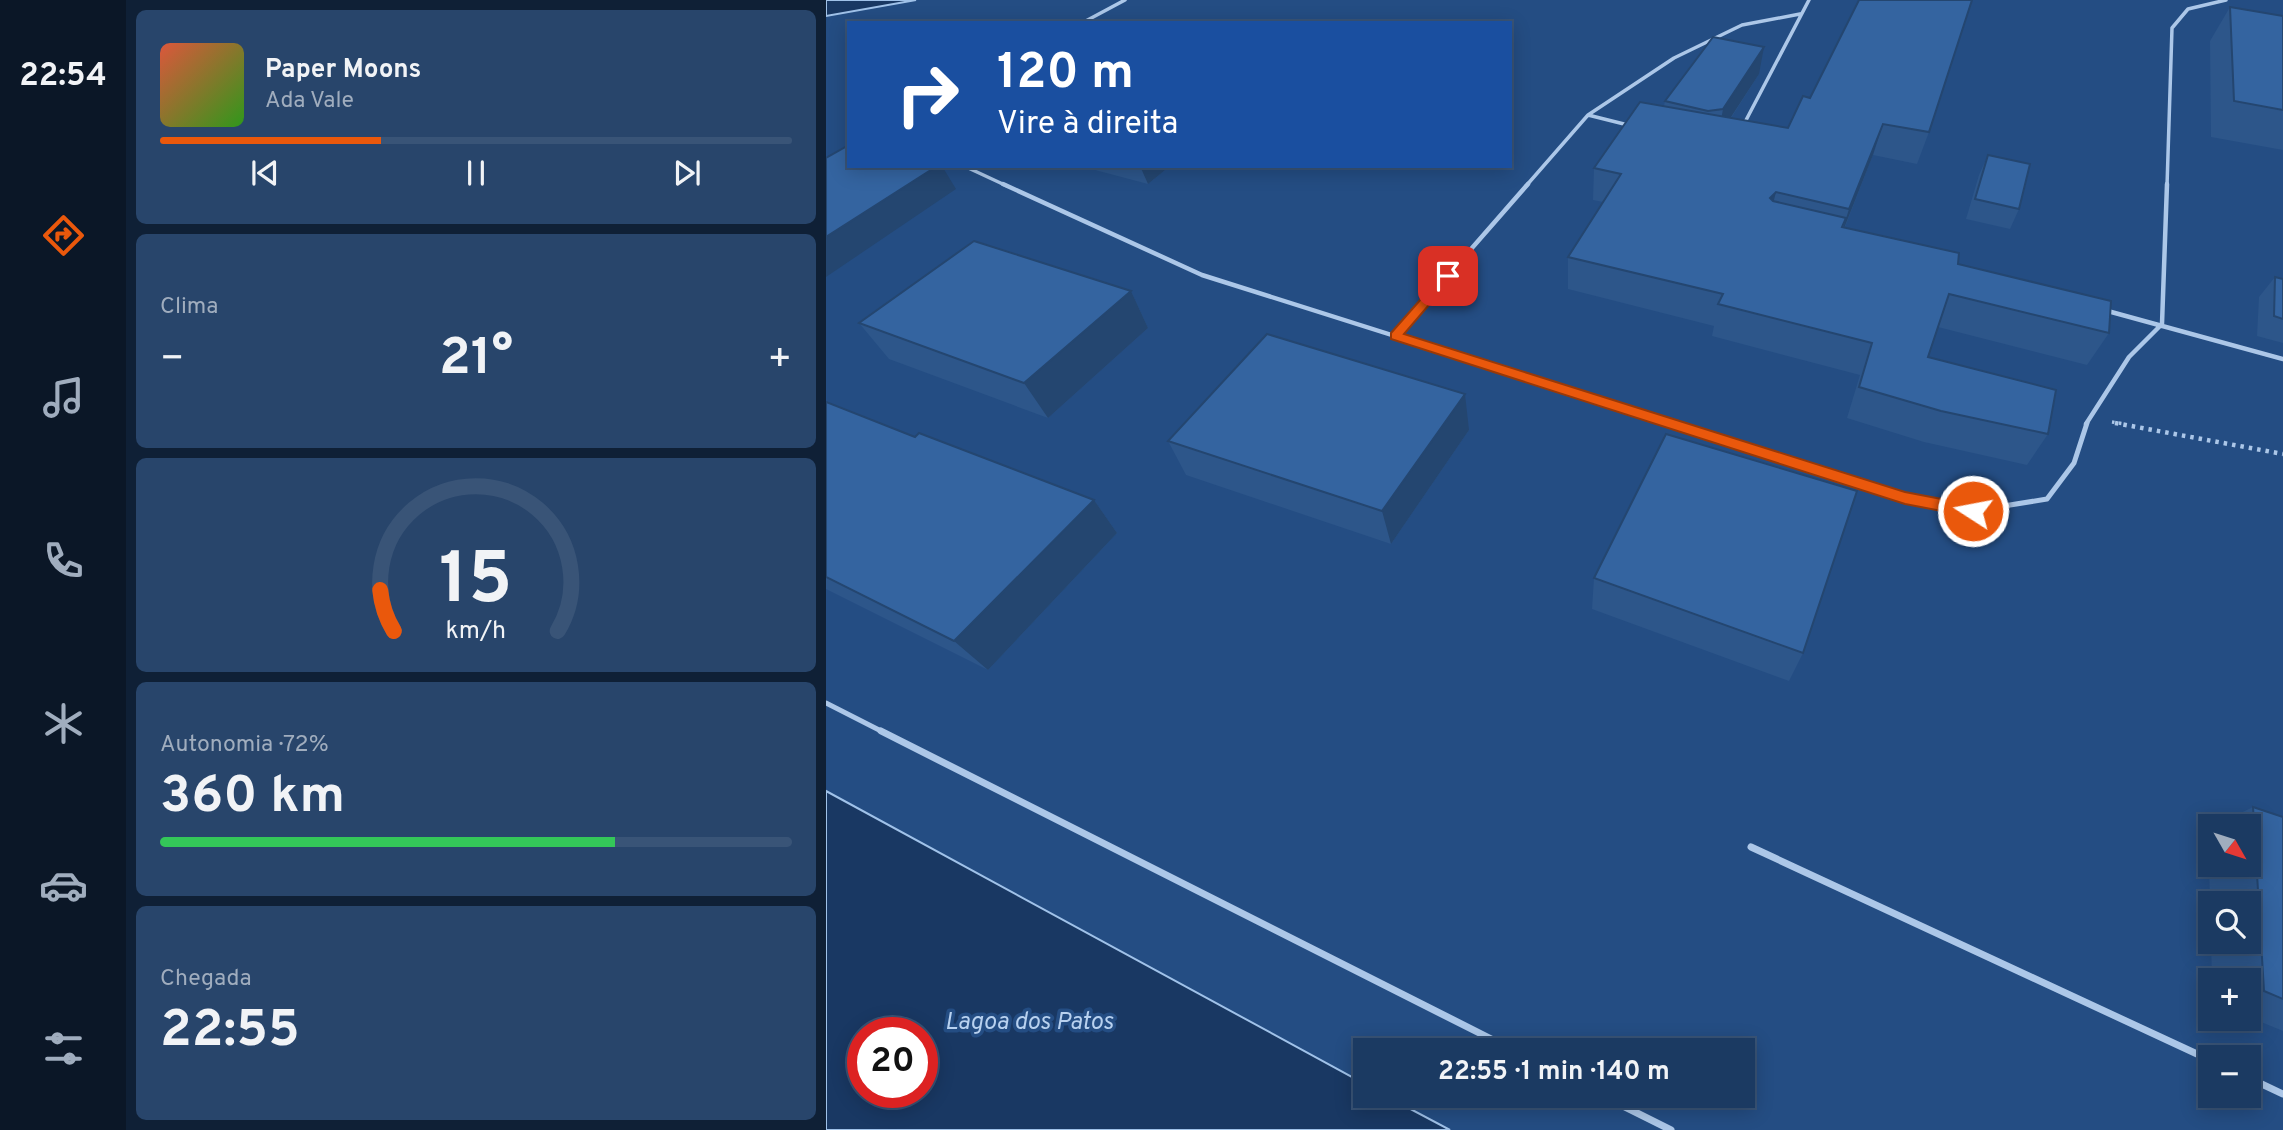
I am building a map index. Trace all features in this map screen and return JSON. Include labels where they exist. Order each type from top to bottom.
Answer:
[{"type":"lane","points":[[1086,21],[1125,0]]},
{"type":"lane","points":[[1740,132],[1809,0]]},
{"type":"lane","points":[[968,168],[1202,275],[1905,498],[1973,511],[2047,499],[2074,463],[2088,418],[2129,357],[2162,324],[2172,28],[2179,14],[2192,5],[2226,0]]},
{"type":"lane","points":[[1395,336],[1587,115],[1674,58],[1742,24],[1800,14]]},
{"type":"lane","points":[[1587,115],[1639,127]]},
{"type":"lane","points":[[2096,308],[2283,359]]},
{"type":"lane","points":[[826,703],[1489,1038]]},
{"type":"lane","points":[[1751,847],[2198,1054]]},
{"type":"lane","points":[[2261,1084],[2283,1094]]},
{"type":"lane","points":[[1627,1108],[1671,1130]]},
{"type":"path","points":[[2088,418],[2283,454]]},
{"type":"water","points":[[826,0],[916,0],[826,16]]},
{"type":"water","name":"Lagoa dos Patos","points":[[826,791],[1353,1077],[1353,1108],[1409,1108],[1450,1130],[826,1130]]},
{"type":"building","points":[[1859,0],[1972,0],[1929,132],[1883,124],[1849,209],[1776,192],[1770,198],[1773,201],[1846,218],[1842,227],[1959,253],[1958,264],[2111,301],[2109,333],[1949,294],[1928,357],[2056,390],[2048,434],[1941,411],[1859,387],[1872,343],[1718,304],[1723,294],[1568,257],[1621,174],[1594,168],[1640,102],[1788,128],[1803,96],[1810,98]]},
{"type":"building","points":[[2230,7],[2283,16],[2283,110],[2234,101]]},
{"type":"building","points":[[1713,37],[1764,47],[1723,109],[1708,111],[1665,101]]},
{"type":"building","points":[[847,146],[847,168],[934,168],[826,237],[826,158]]},
{"type":"building","points":[[1988,155],[2030,164],[2019,209],[1975,199]]},
{"type":"building","points":[[974,241],[1131,291],[1024,383],[859,323]]},
{"type":"building","points":[[2275,277],[2283,279],[2283,319],[2274,316]]},
{"type":"building","points":[[1267,334],[1465,394],[1382,511],[1168,441]]},
{"type":"building","points":[[826,402],[915,437],[919,433],[1094,500],[954,641],[826,577]]},
{"type":"building","points":[[1666,434],[1857,491],[1803,653],[1594,578]]},
{"type":"building","points":[[2253,807],[2283,817],[2283,999],[2264,991],[2261,891],[2258,891],[2257,877],[2261,877],[2261,814],[2253,814]]},
{"type":"route","points":[[1448,276],[1395,336],[1905,498],[1973,511]]}]
